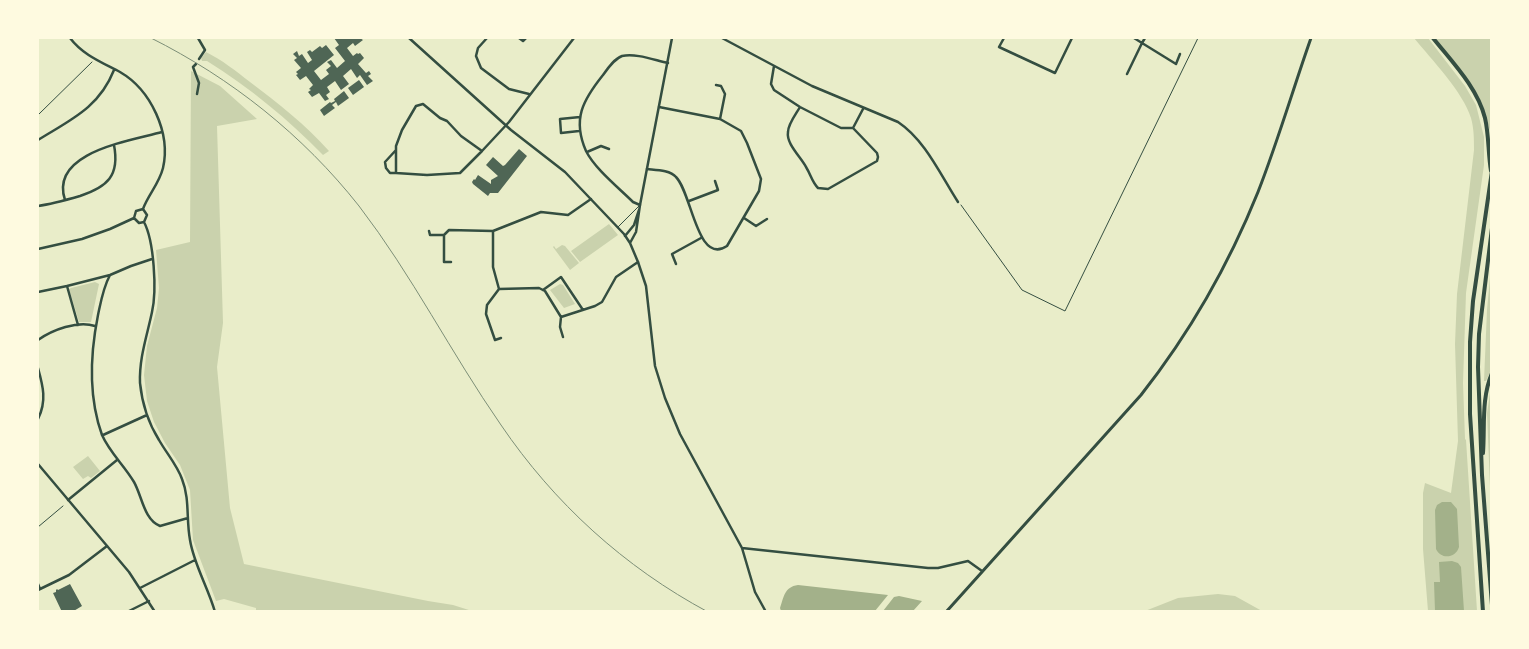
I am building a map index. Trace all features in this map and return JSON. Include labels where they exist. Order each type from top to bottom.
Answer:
[{"type":"highway","points":[[1433,38],[1466,80],[1482,108],[1488,136],[1491,172],[1473,301],[1469,366],[1470,414],[1483,612]]},
{"type":"highway","points":[[1492,228],[1479,334],[1478,402],[1492,606]]},
{"type":"highway","points":[[1482,475],[1484,404],[1486,389],[1492,373]]},
{"type":"main road","points":[[946,612],[1141,395],[1168,361],[1224,265],[1242,228],[1268,166],[1311,38]]},
{"type":"street","points":[[70,38],[94,59],[130,80],[148,100],[156,114],[162,132],[163,169],[143,210]]},
{"type":"street","points":[[198,38],[205,50],[199,59]]},
{"type":"street","points":[[409,38],[506,125],[565,172],[592,198],[630,243],[646,286],[655,366],[665,398],[680,434],[742,548],[756,592],[766,612]]},
{"type":"street","points":[[488,38],[478,48],[476,56],[480,68],[510,89],[529,94]]},
{"type":"street","points":[[519,38],[523,41],[526,38]]},
{"type":"street","points":[[396,150],[385,162],[386,168],[390,173],[427,175],[460,173],[506,125],[574,38]]},
{"type":"street","points":[[625,235],[633,228],[639,210],[672,38]]},
{"type":"street","points":[[722,38],[812,86],[898,122],[909,129],[922,145],[958,202]]},
{"type":"street","points":[[1004,38],[999,47],[1055,73],[1072,38]]},
{"type":"street","points":[[1134,38],[1176,64],[1180,54]]},
{"type":"street","points":[[1127,74],[1145,38]]},
{"type":"street","points":[[640,205],[633,202],[595,164],[587,152],[580,131],[580,117],[588,93],[612,63],[621,57],[631,56],[668,62]]},
{"type":"street","points":[[196,64],[193,67],[199,83],[197,94]]},
{"type":"street","points":[[774,66],[771,84],[774,90],[800,107],[841,128],[853,128],[877,153],[877,161],[828,189],[818,188],[812,182],[807,169],[789,141],[787,134],[800,107]]},
{"type":"street","points":[[38,140],[91,106],[106,87],[114,70]]},
{"type":"street","points":[[716,84],[721,86],[725,94],[720,119]]},
{"type":"street","points":[[396,173],[396,150],[402,130],[416,106],[423,104],[440,118],[447,121],[461,136],[482,152]]},
{"type":"street","points":[[647,169],[675,175],[682,184],[702,238],[708,247],[718,250],[727,246],[760,191],[761,179],[741,131],[720,119],[659,107]]},
{"type":"street","points":[[853,128],[864,109]]},
{"type":"street","points":[[580,117],[560,118],[561,133],[580,131]]},
{"type":"street","points":[[65,200],[62,184],[68,171],[90,154],[114,145],[162,132]]},
{"type":"street","points":[[38,206],[96,190],[111,178],[116,166],[114,145]]},
{"type":"street","points":[[587,152],[600,146],[609,149]]},
{"type":"street","points":[[689,201],[718,190],[715,181]]},
{"type":"street","points":[[451,262],[444,262],[444,235],[449,230],[493,231],[541,212],[568,215],[592,198]]},
{"type":"street","points":[[134,218],[136,211],[143,210]]},
{"type":"street","points":[[143,210],[148,215],[144,222]]},
{"type":"street","points":[[630,243],[636,232],[639,210]]},
{"type":"street","points":[[134,218],[139,223],[144,222]]},
{"type":"street","points":[[38,248],[64,244],[95,235],[134,218]]},
{"type":"street","points":[[744,218],[756,226],[767,219]]},
{"type":"street","points":[[144,222],[149,233],[155,288],[153,311],[141,358],[140,383],[152,429],[176,466],[182,479],[186,492],[190,540],[195,560],[215,612]]},
{"type":"street","points":[[429,231],[430,235],[444,235]]},
{"type":"street","points":[[493,231],[493,267],[499,288],[487,306],[486,314],[495,340],[501,338]]},
{"type":"street","points":[[676,264],[672,254],[702,238]]},
{"type":"street","points":[[38,292],[110,275],[152,259]]},
{"type":"street","points":[[561,317],[602,302],[616,277],[638,262]]},
{"type":"street","points":[[110,275],[104,290],[96,326],[91,365],[94,403],[103,435],[117,460],[134,482],[151,520],[160,526],[188,518]]},
{"type":"street","points":[[543,290],[562,277],[583,310]]},
{"type":"street","points":[[66,286],[78,325]]},
{"type":"street","points":[[499,288],[539,288],[543,290],[561,317],[560,327],[563,337]]},
{"type":"street","points":[[38,340],[59,330],[78,325],[96,326]]},
{"type":"street","points":[[38,368],[44,394],[42,412],[38,419]]},
{"type":"street","points":[[103,435],[147,415]]},
{"type":"street","points":[[68,500],[117,460]]},
{"type":"street","points":[[38,464],[107,546],[149,600],[155,612]]},
{"type":"street","points":[[38,584],[39,589],[69,575],[107,546]]},
{"type":"street","points":[[742,548],[928,568],[938,568],[968,561],[982,571]]},
{"type":"street","points":[[140,588],[195,560]]},
{"type":"street","points":[[127,612],[149,600]]},
{"type":"lane","points":[[618,227],[640,205]]},
{"type":"path","points":[[958,202],[1022,290],[1066,311],[1198,38]]},
{"type":"path","points":[[38,115],[94,59]]},
{"type":"path","points":[[38,527],[63,506]]},
{"type":"shaded area","points":[[1414,38],[1428,38],[1465,86],[1476,105],[1484,137],[1484,165],[1466,293],[1463,383],[1477,611],[1428,611],[1423,549],[1423,493],[1425,483],[1451,493],[1458,441],[1455,344],[1457,294],[1474,150],[1471,118],[1467,108],[1446,76]]},
{"type":"shaded area","points":[[1435,38],[1491,38],[1490,131],[1482,104]]},
{"type":"shaded area","points":[[206,52],[229,66],[281,106],[311,132],[329,151],[323,155],[296,129],[253,93],[223,71],[207,61],[202,61],[201,58]]},
{"type":"shaded area","points":[[191,71],[220,86],[257,119],[217,126],[223,323],[217,367],[230,508],[244,564],[453,605],[472,611],[256,612],[256,608],[224,599],[216,601],[193,540],[190,490],[180,465],[154,422],[147,401],[144,375],[147,346],[157,308],[159,288],[156,250],[190,242]]},
{"type":"shaded area","points":[[609,224],[618,235],[580,262],[571,251]]},
{"type":"shaded area","points":[[562,245],[579,263],[570,270],[553,247],[556,249]]},
{"type":"shaded area","points":[[1491,267],[1492,368],[1486,381],[1484,381],[1487,310]]},
{"type":"shaded area","points":[[95,282],[99,284],[91,322],[79,322],[69,289]]},
{"type":"shaded area","points":[[560,284],[563,285],[575,304],[564,308],[550,290]]},
{"type":"shaded area","points":[[1492,387],[1491,510],[1487,413]]},
{"type":"shaded area","points":[[88,456],[100,471],[91,478],[88,476],[83,479],[73,467]]},
{"type":"shaded area","points":[[1442,502],[1451,502],[1457,509],[1459,547],[1455,554],[1448,556],[1441,555],[1436,549],[1435,510],[1437,505]]},
{"type":"shaded area","points":[[1452,561],[1458,563],[1461,567],[1464,611],[1435,611],[1434,582],[1440,582],[1439,562]]},
{"type":"shaded area","points":[[793,586],[888,595],[875,611],[781,611],[780,608],[785,593]]},
{"type":"shaded area","points":[[1218,594],[1235,596],[1262,611],[1145,611],[1178,598]]},
{"type":"shaded area","points":[[899,596],[922,601],[913,611],[883,611],[894,597]]},
{"type":"building","points":[[334,38],[360,38],[363,40],[355,46],[353,43],[347,48],[353,56],[360,53],[364,58],[358,64],[366,73],[369,71],[371,74],[368,76],[373,81],[367,85],[360,75],[357,78],[351,69],[343,76],[349,84],[341,90],[335,81],[327,87],[330,92],[326,95],[329,99],[325,101],[319,93],[312,97],[308,92],[313,85],[306,76],[300,80],[296,75],[298,74],[296,72],[301,68],[294,60],[297,58],[293,54],[297,51],[299,56],[302,54],[308,63],[312,60],[307,52],[310,50],[312,52],[320,46],[322,48],[326,45],[334,55],[314,71],[321,80],[329,74],[326,70],[331,66],[327,62],[331,60],[337,68],[345,61],[335,48],[339,45]]},
{"type":"building","points":[[359,80],[364,87],[353,95],[348,88]]},
{"type":"building","points":[[344,91],[349,98],[338,106],[336,102],[332,105],[335,108],[324,116],[320,110],[330,102],[335,101],[334,99]]},
{"type":"building","points":[[519,149],[527,156],[498,193],[490,193],[488,196],[473,184],[472,182],[478,175],[491,184],[491,180],[498,176],[486,165],[493,157],[503,166]]},
{"type":"building","points":[[70,584],[82,606],[72,612],[62,612],[53,593],[57,589]]},
{"type":"railway","points":[[151,38],[181,54],[237,90],[264,110],[314,155],[359,206],[378,232],[397,259],[483,398],[522,454],[544,481],[568,507],[620,554],[648,575],[708,612]]}]
